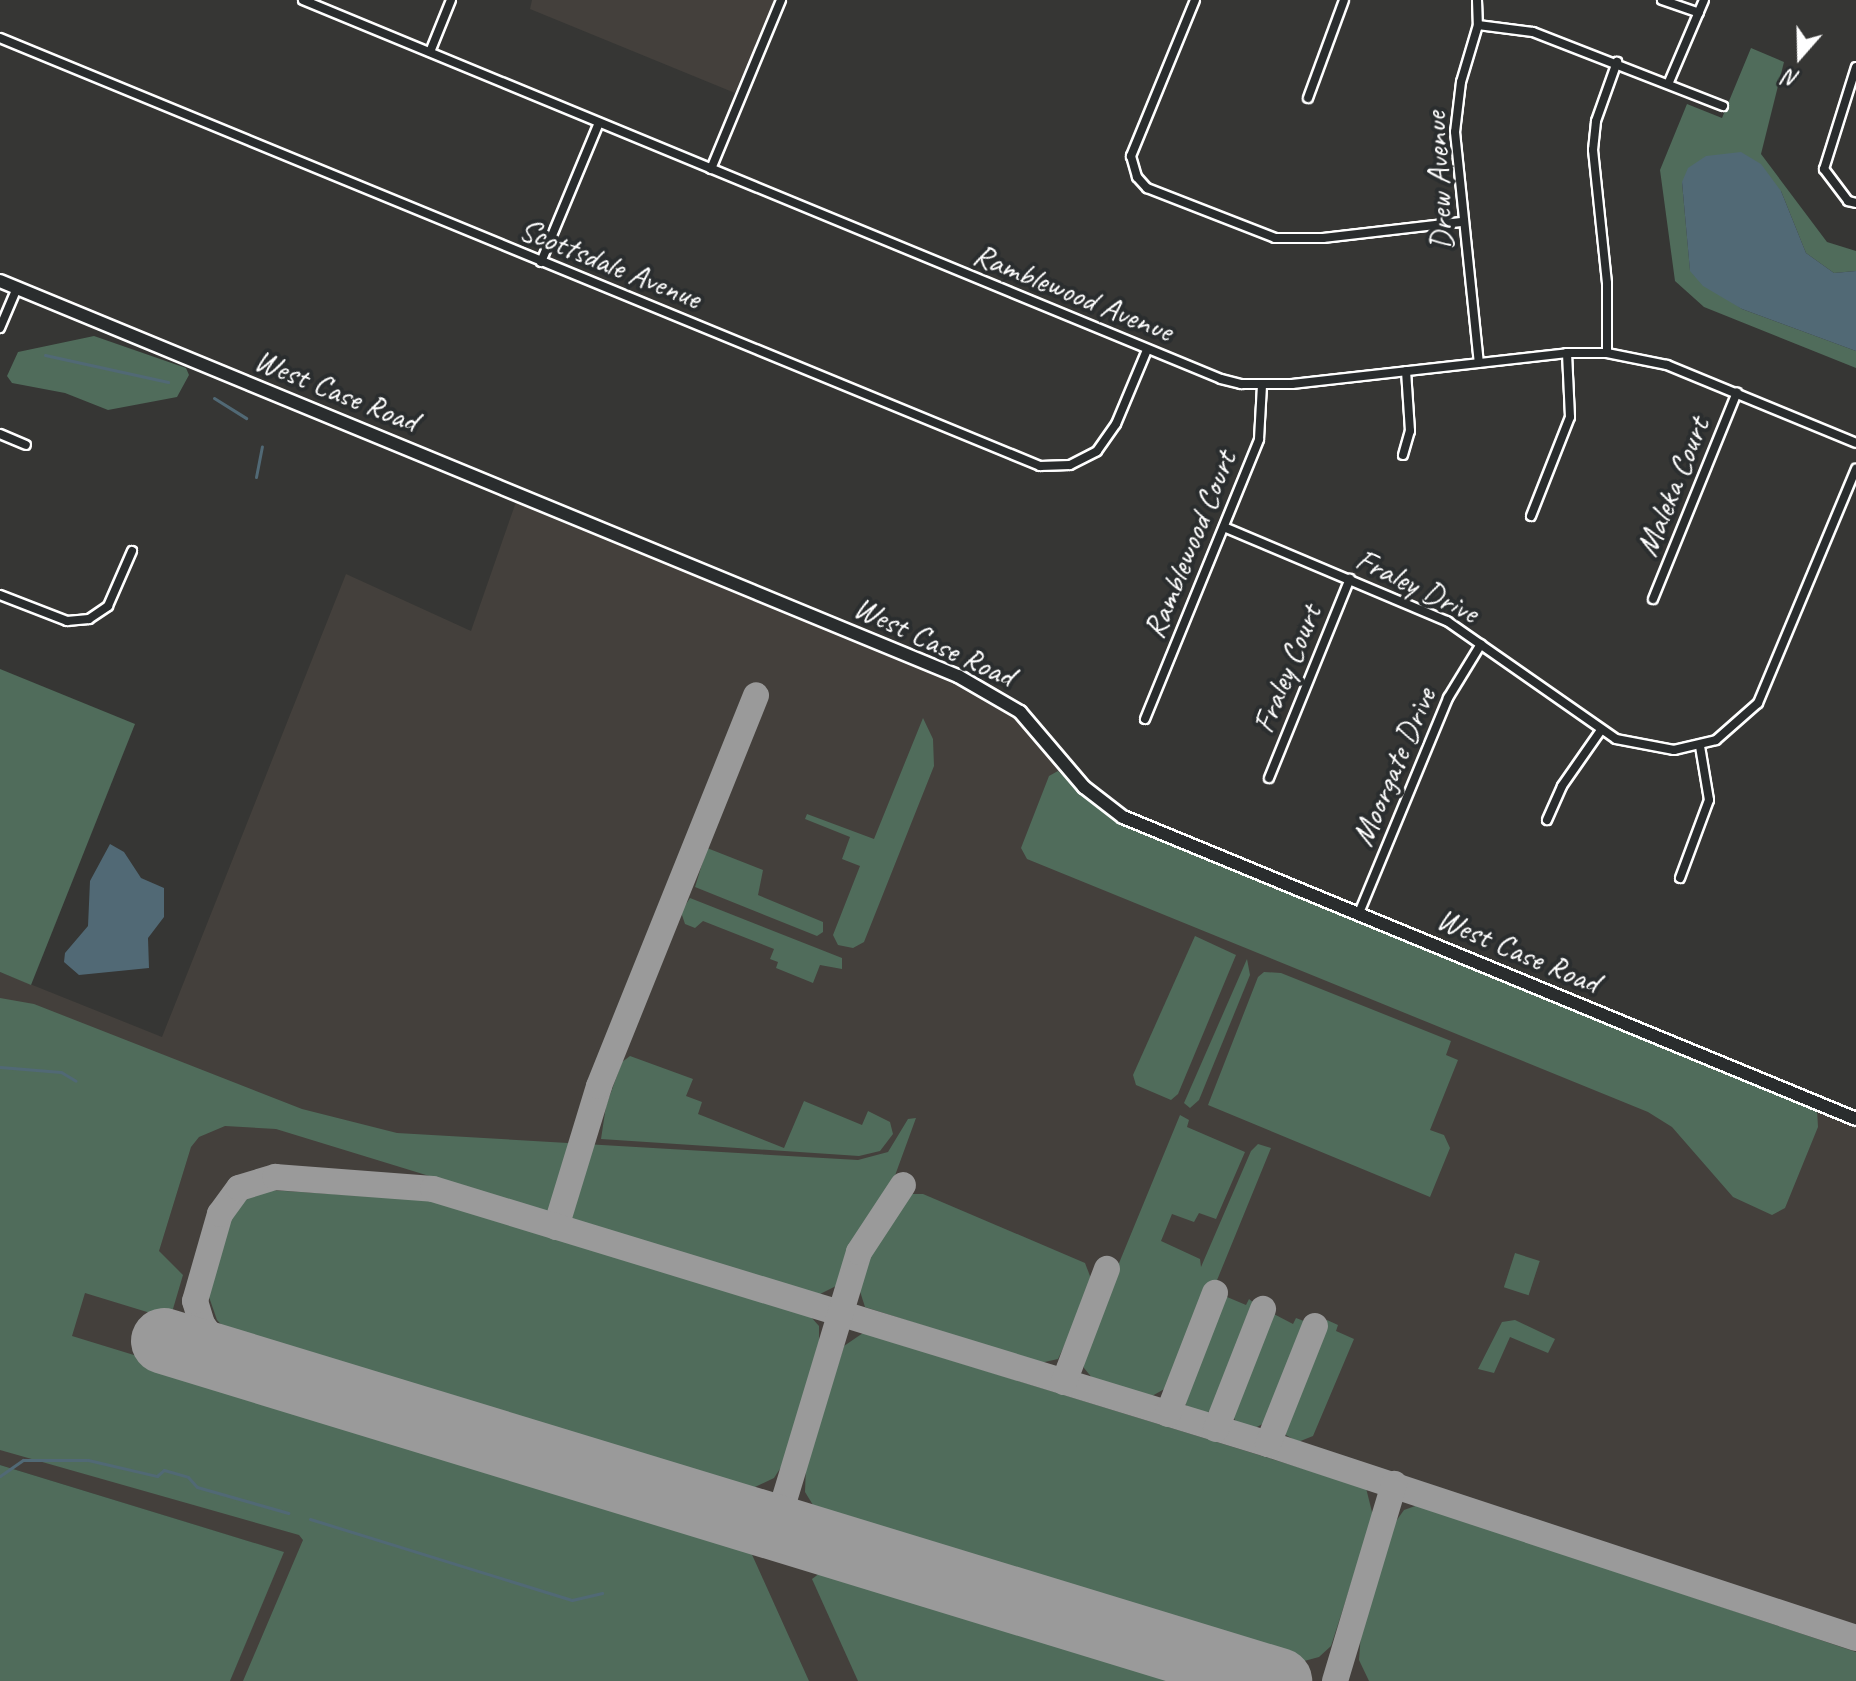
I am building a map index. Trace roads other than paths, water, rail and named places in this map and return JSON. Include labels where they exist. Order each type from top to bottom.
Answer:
[{"type":"main road","name":"West Case Road","points":[[0,281],[958,676],[1020,712],[1084,787],[1123,817],[1856,1119]]},
{"type":"street","name":"Ramblewood Avenue","points":[[303,0],[1221,379],[1262,385],[1567,353],[1607,353],[1667,365],[1856,443]]},
{"type":"street","points":[[430,52],[451,0]]},
{"type":"street","points":[[711,169],[781,0]]},
{"type":"street","points":[[1195,0],[1137,136],[1133,170],[1154,191],[1275,238],[1323,238],[1461,222]]},
{"type":"street","points":[[1308,98],[1344,0]]},
{"type":"street","name":"Drew Avenue","points":[[1477,0],[1478,25],[1456,110],[1461,222],[1479,363]]},
{"type":"street","points":[[1662,0],[1699,13]]},
{"type":"street","points":[[1669,82],[1704,0]]},
{"type":"street","points":[[1478,25],[1533,32],[1669,82],[1723,106]]},
{"type":"street","name":"Scottsdale Avenue","points":[[0,38],[1040,466],[1070,465],[1097,451],[1116,424],[1147,350]]},
{"type":"street","points":[[1607,353],[1607,283],[1593,150],[1596,121],[1617,62]]},
{"type":"street","points":[[1856,67],[1853,90],[1824,169],[1848,201],[1856,203]]},
{"type":"street","points":[[541,262],[599,123]]},
{"type":"street","points":[[0,328],[17,288]]},
{"type":"street","points":[[1531,516],[1570,417],[1567,353]]},
{"type":"street","points":[[1403,455],[1410,431],[1406,371]]},
{"type":"street","name":"Ramblewood Court","points":[[1145,719],[1259,439],[1262,385]]},
{"type":"street","name":"Maleka Court","points":[[1653,599],[1737,392]]},
{"type":"street","points":[[0,434],[26,445]]},
{"type":"street","points":[[1680,878],[1709,800],[1700,746],[1743,720],[1764,691],[1856,469]]},
{"type":"street","name":"Fraley Drive","points":[[1224,527],[1418,607],[1481,644],[1616,739],[1654,750],[1700,746]]},
{"type":"street","points":[[0,595],[67,621],[89,619],[108,606],[132,551]]},
{"type":"street","name":"Fraley Court","points":[[1269,778],[1350,579]]},
{"type":"street","name":"Moorgate Drive","points":[[1359,913],[1448,698],[1481,644]]},
{"type":"street","points":[[1547,820],[1562,786],[1601,730]]},
{"type":"water","points":[[1741,152],[1761,164],[1781,191],[1806,253],[1834,273],[1856,271],[1856,351],[1742,309],[1703,286],[1690,271],[1682,182],[1688,168],[1706,156]]},
{"type":"water","points":[[110,844],[124,852],[141,878],[164,888],[164,917],[148,938],[149,968],[79,975],[64,962],[65,953],[88,926],[90,881]]},
{"type":"waterway","points":[[45,355],[168,382]]},
{"type":"waterway","points":[[214,398],[246,418]]},
{"type":"waterway","points":[[256,477],[262,447]]},
{"type":"waterway","points":[[0,1067],[61,1072],[76,1081]]},
{"type":"waterway","points":[[0,1476],[23,1460],[88,1460],[157,1476],[164,1470],[188,1477],[197,1487],[288,1513]]},
{"type":"waterway","points":[[310,1519],[572,1600],[602,1593]]}]
